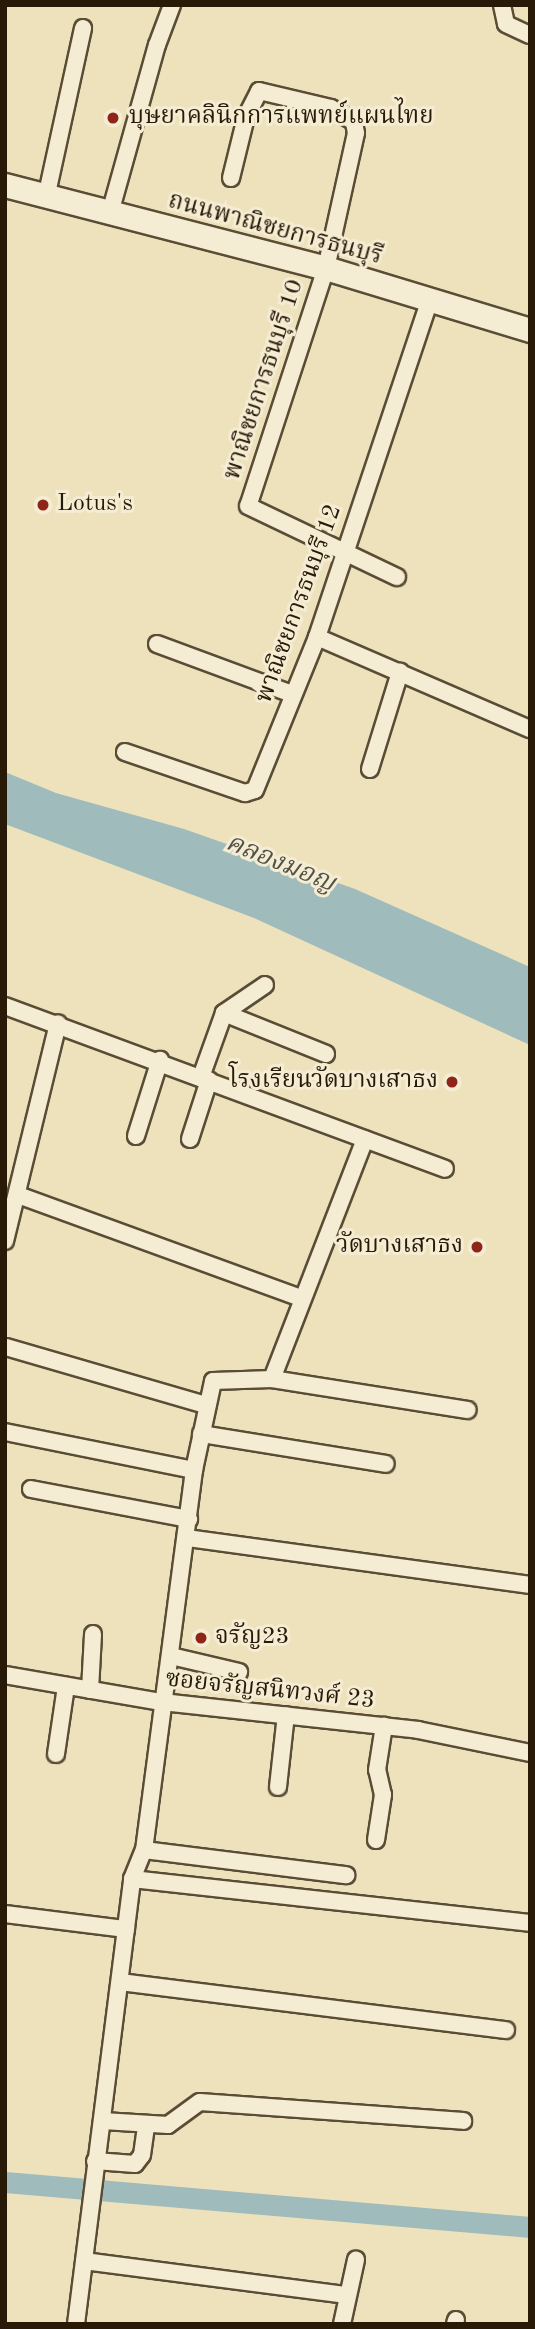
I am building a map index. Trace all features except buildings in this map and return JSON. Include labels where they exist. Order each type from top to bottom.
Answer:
[{"type":"main road","name":"ถนนพาณิชยการธนบุรี","points":[[5,184],[46,198],[326,268],[429,302],[530,330]]},
{"type":"street","points":[[110,213],[172,5]]},
{"type":"street","points":[[502,5],[506,24],[530,34]]},
{"type":"street","points":[[46,198],[83,28]]},
{"type":"street","name":"พาณิชยการธนบุรี 10","points":[[231,178],[246,117],[259,91],[350,116],[356,133],[326,268],[248,506],[345,554]]},
{"type":"street","name":"พาณิชยการธนบุรี 12","points":[[124,752],[245,793],[256,790],[292,694],[317,638],[429,302]]},
{"type":"street","points":[[345,554],[397,577]]},
{"type":"street","points":[[317,638],[530,729]]},
{"type":"street","points":[[157,644],[292,694]]},
{"type":"street","points":[[370,769],[400,672]]},
{"type":"street","points":[[190,1139],[224,1013],[265,985]]},
{"type":"street","points":[[5,1006],[160,1060],[445,1169]]},
{"type":"street","points":[[224,1013],[326,1054]]},
{"type":"street","points":[[5,1241],[18,1195],[13,1176],[58,1023]]},
{"type":"street","points":[[136,1136],[160,1060]]},
{"type":"street","points":[[272,1379],[365,1139]]},
{"type":"street","points":[[18,1195],[302,1298]]},
{"type":"street","points":[[6,1347],[205,1405]]},
{"type":"street","points":[[76,2324],[88,2206],[103,2121],[132,1879],[144,1850],[162,1702],[171,1656],[194,1470],[205,1405],[217,1378],[272,1379],[468,1410]]},
{"type":"street","points":[[5,1432],[194,1470]]},
{"type":"street","points":[[201,1434],[386,1464]]},
{"type":"street","points":[[31,1489],[189,1519]]},
{"type":"street","points":[[187,1538],[530,1585]]},
{"type":"street","points":[[90,1690],[93,1634]]},
{"type":"street","points":[[171,1656],[239,1672]]},
{"type":"street","name":"ซอยจรัญสนิทวงศ์ 23","points":[[5,1675],[162,1702],[384,1726],[530,1753]]},
{"type":"street","points":[[57,1754],[66,1686]]},
{"type":"street","points":[[278,1787],[286,1716]]},
{"type":"street","points":[[376,1840],[383,1795],[377,1770],[384,1726]]},
{"type":"street","points":[[144,1850],[346,1875]]},
{"type":"street","points":[[132,1879],[530,1923]]},
{"type":"street","points":[[5,1914],[126,1929]]},
{"type":"street","points":[[120,1982],[506,2030]]},
{"type":"street","points":[[103,2121],[168,2126],[200,2102],[463,2121]]},
{"type":"street","points":[[94,2169],[135,2164],[142,2155],[146,2125]]},
{"type":"street","points":[[342,2324],[356,2260]]},
{"type":"street","points":[[84,2261],[347,2295]]},
{"type":"water","name":"คลองมอญ","points":[[5,772],[56,793],[184,829],[355,889],[530,967],[530,1045],[254,918],[5,824]]},
{"type":"waterway","points":[[5,2182],[530,2227]]},
{"type":"place","name":"บุษยาคลินิกการแพทย์แผนไทย","points":[[113,118]]},
{"type":"place","name":"Lotus's","points":[[43,505]]},
{"type":"place","name":"โรงเรียนวัดบางเสาธง","points":[[452,1082]]},
{"type":"place","name":"วัดบางเสาธง","points":[[477,1247]]},
{"type":"place","name":"จรัญ23","points":[[201,1638]]}]
